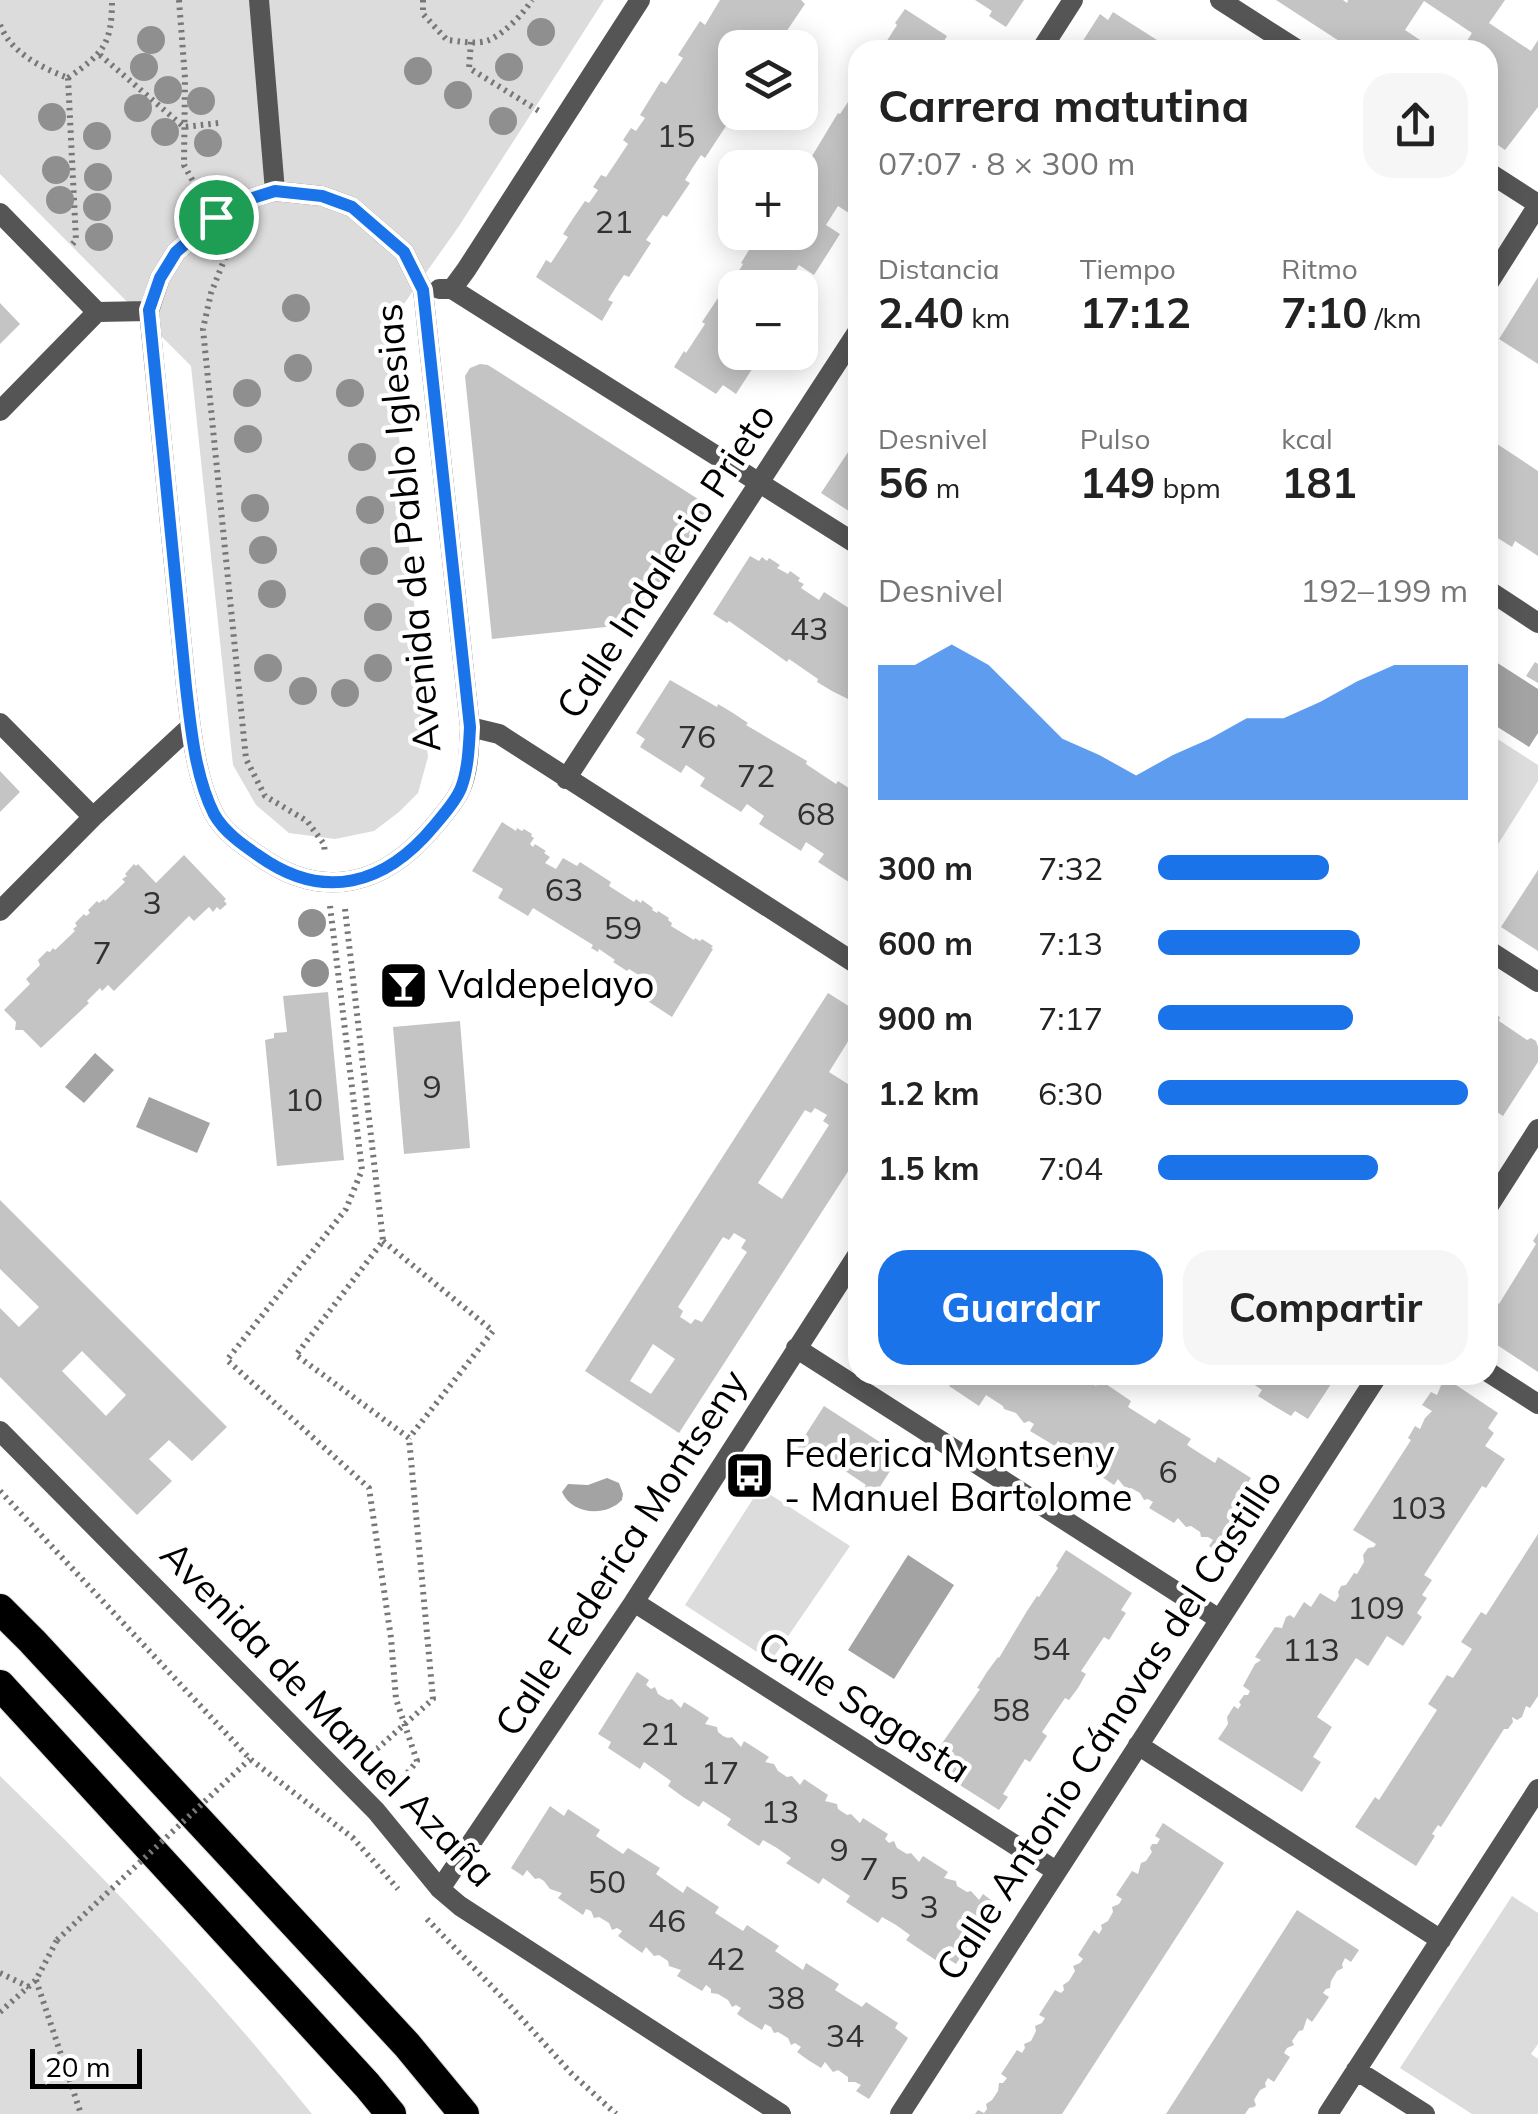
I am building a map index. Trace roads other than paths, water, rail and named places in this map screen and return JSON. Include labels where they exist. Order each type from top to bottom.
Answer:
[{"type":"highway","points":[[0,1609],[408,2045],[464,2114]]},
{"type":"highway","points":[[0,1684],[391,2114]]},
{"type":"street","points":[[259,0],[275,191]]},
{"type":"street","points":[[452,288],[640,0]]},
{"type":"street","points":[[1047,40],[1073,0]]},
{"type":"street","points":[[1220,0],[1282,40]]},
{"type":"street","points":[[1498,178],[1538,204],[1498,268]]},
{"type":"street","name":"Avenida de Pablo Iglesias","points":[[275,191],[322,196],[352,207],[404,252],[423,290],[470,727],[461,790],[422,840],[398,862],[372,875],[328,884],[304,880],[267,862],[235,839],[215,817],[201,778],[190,727],[149,310],[160,278],[176,252],[216,217],[243,201],[275,191]]},
{"type":"street","points":[[0,214],[98,312]]},
{"type":"street","points":[[423,290],[452,288],[848,539]]},
{"type":"street","points":[[0,411],[98,312],[149,310]]},
{"type":"street","name":"Calle Indalecio Prieto","points":[[566,779],[848,346]]},
{"type":"street","points":[[1498,597],[1538,623]]},
{"type":"street","points":[[0,723],[93,818]]},
{"type":"street","points":[[0,910],[190,727]]},
{"type":"street","points":[[470,727],[500,734],[848,959]]},
{"type":"street","points":[[1498,956],[1538,982]]},
{"type":"street","points":[[1498,1191],[1538,1129]]},
{"type":"street","name":"Calle Federica Montseny","points":[[440,1890],[634,1602],[848,1269]]},
{"type":"street","points":[[796,1348],[848,1381]]},
{"type":"street","points":[[1498,1378],[1538,1404]]},
{"type":"street","points":[[854,1385],[1219,1618]]},
{"type":"street","name":"Calle Antonio Cánovas del Castillo","points":[[900,2114],[1371,1385]]},
{"type":"street","name":"Avenida de Manuel Azaña","points":[[0,1431],[376,1811],[440,1890],[781,2114]]},
{"type":"street","name":"Calle Sagasta","points":[[634,1602],[1056,1871]]},
{"type":"street","points":[[1138,1745],[1441,1940]]},
{"type":"street","points":[[1328,2114],[1441,1940],[1529,1823],[1538,1789]]},
{"type":"street","points":[[1356,2070],[1425,2114]]},
{"type":"place","name":"Valdepelayo","points":[[403,985]]},
{"type":"place","name":"Federica Montseny - Manuel Bartolome","points":[[749,1476]]}]
